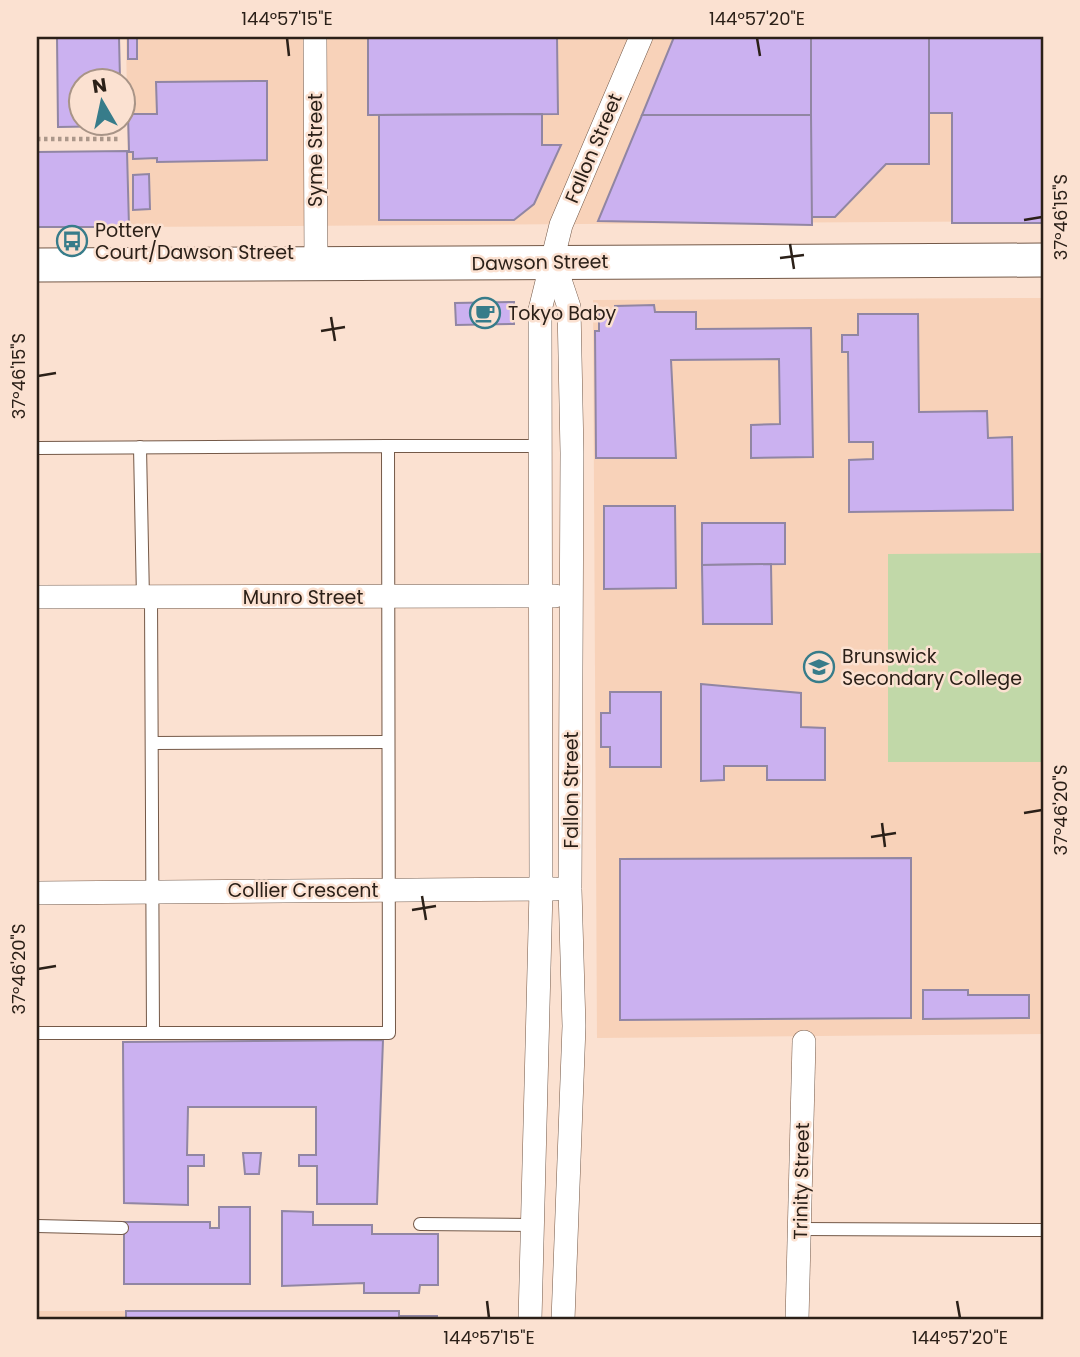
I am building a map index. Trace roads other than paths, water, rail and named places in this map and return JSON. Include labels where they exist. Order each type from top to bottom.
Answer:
[{"type":"street","name":"Syme Street","points":[[315,37],[316,264]]},
{"type":"street","name":"Fallon Street","points":[[530,1320],[541,890],[540,310],[561,225],[641,37]]},
{"type":"street","name":"Dawson Street","points":[[37,265],[1043,260]]},
{"type":"street","name":"Fallon Street","points":[[554,262],[569,307],[570,889],[574,1026],[562,1320]]},
{"type":"street","name":"Munro Street","points":[[37,597],[570,595]]},
{"type":"street","name":"Collier Crescent","points":[[37,892],[570,889]]},
{"type":"street","name":"Trinity Street","points":[[797,1320],[804,1042]]},
{"type":"lane","points":[[37,1034],[389,1033],[388,446]]},
{"type":"lane","points":[[37,447],[540,446]]},
{"type":"lane","points":[[140,447],[152,743],[153,1032]]},
{"type":"lane","points":[[152,743],[388,743]]},
{"type":"lane","points":[[420,1224],[533,1225]]},
{"type":"lane","points":[[37,1226],[122,1228]]},
{"type":"lane","points":[[800,1229],[1043,1230]]},
{"type":"place","name":"Pottery Court/Dawson Street","points":[[72,241]]},
{"type":"place","name":"Tokyo Baby","points":[[485,313]]},
{"type":"place","name":"Brunswick Secondary College","points":[[819,667]]}]
